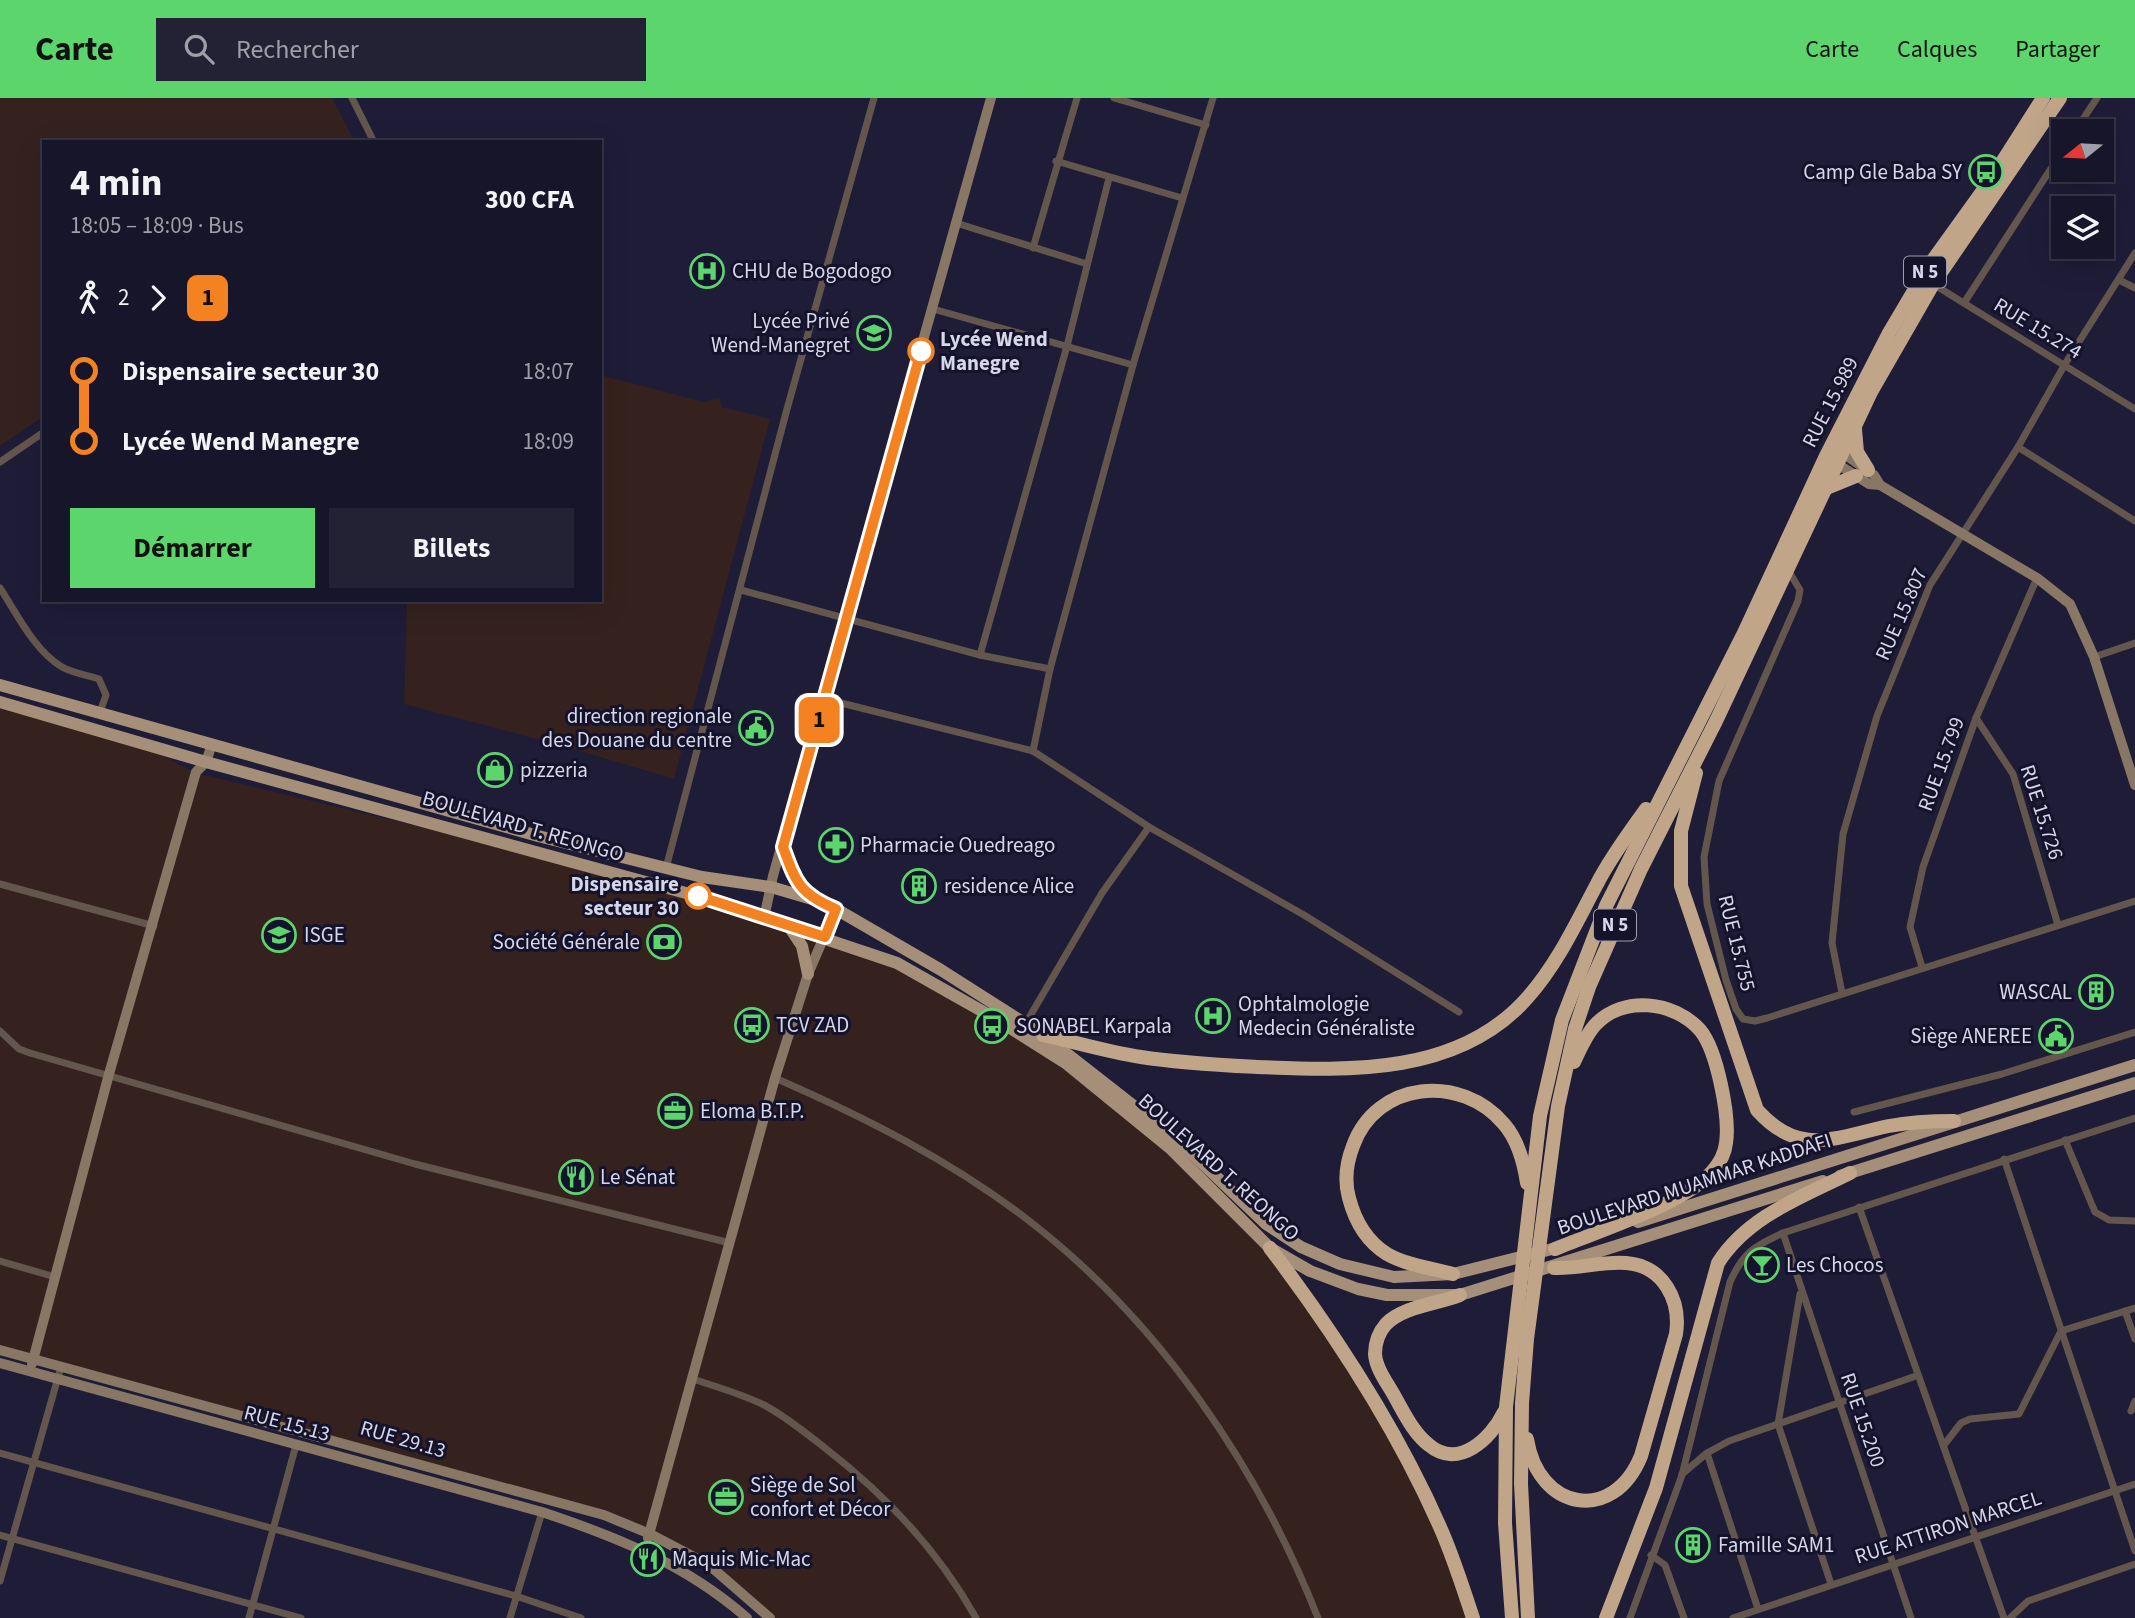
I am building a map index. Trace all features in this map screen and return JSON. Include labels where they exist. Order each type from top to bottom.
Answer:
[{"type":"highway","name":"RUE 15.989","points":[[1688,743],[1834,455],[1889,333],[1928,280],[2043,98]]},
{"type":"highway","name":"N 5","points":[[1528,1618],[1521,1484],[1522,1403],[1531,1308],[1558,1106],[1575,1029],[1603,950],[1788,569],[1824,489],[1834,455],[1855,424],[1928,280],[2060,98]]},
{"type":"highway","points":[[1824,489],[1862,473],[1855,444],[1855,424]]},
{"type":"highway","name":"N 5","points":[[1512,1618],[1505,1523],[1506,1408],[1514,1317],[1540,1116],[1562,1020],[1606,906],[1688,743]]},
{"type":"highway","points":[[1043,1035],[1140,1058],[1306,1069],[1376,1069],[1407,1064],[1472,1039],[1509,1014],[1527,998],[1548,972],[1573,933],[1597,883],[1688,743]]},
{"type":"highway","points":[[1700,754],[1681,831],[1681,886],[1757,1110],[1780,1132],[1813,1141],[1889,1126],[1954,1121]]},
{"type":"highway","points":[[1555,1249],[1690,1189],[1713,1171],[1726,1144],[1726,1119],[1720,1084],[1710,1049],[1701,1032],[1678,1014],[1652,1005],[1634,1005],[1612,1013],[1596,1024],[1568,1074],[1558,1106]]},
{"type":"highway","points":[[1452,1275],[1400,1261],[1384,1252],[1370,1241],[1354,1216],[1347,1189],[1347,1164],[1362,1125],[1373,1113],[1398,1096],[1427,1090],[1454,1091],[1482,1103],[1505,1125],[1518,1148],[1529,1197]]},
{"type":"highway","points":[[1606,1618],[1657,1488],[1718,1262],[1729,1245],[1758,1221],[1850,1173]]},
{"type":"highway","points":[[1270,1248],[1312,1303],[1391,1427],[1441,1529],[1474,1618]]},
{"type":"highway","points":[[1522,1403],[1531,1459],[1541,1479],[1554,1490],[1573,1498],[1598,1500],[1607,1496],[1627,1483],[1634,1472],[1676,1334],[1678,1318],[1675,1298],[1662,1280],[1648,1269],[1627,1263],[1554,1268]]},
{"type":"highway","points":[[1460,1295],[1401,1313],[1387,1324],[1378,1337],[1375,1352],[1380,1371],[1420,1436],[1428,1445],[1450,1455],[1471,1450],[1485,1440],[1494,1431],[1506,1408]]},
{"type":"main road","points":[[764,918],[991,98]]},
{"type":"main road","points":[[1834,455],[1862,473],[1869,484],[1880,485],[2037,578],[2070,604],[2094,657],[2135,785]]},
{"type":"main road","name":"BOULEVARD T. REONGO","points":[[0,685],[369,791],[666,868],[771,887],[836,909],[1043,1035],[1170,1135],[1266,1224]]},
{"type":"main road","name":"BOULEVARD T. REONGO","points":[[0,702],[200,760],[697,896],[788,924],[921,974],[1067,1064],[1170,1148],[1270,1248],[1310,1272]]},
{"type":"main road","points":[[32,1365],[109,1074],[206,742]]},
{"type":"main road","points":[[783,847],[792,875],[812,899]]},
{"type":"main road","points":[[644,1550],[694,1379],[775,1078],[808,974],[836,909]]},
{"type":"main road","points":[[788,924],[802,946],[808,974]]},
{"type":"main road","name":"BOULEVARD MUAMMAR KADDAFI","points":[[1266,1224],[1301,1247],[1365,1272],[1394,1277],[1452,1275],[1555,1249],[2135,1065]]},
{"type":"main road","name":"BOULEVARD MUAMMAR KADDAFI","points":[[1310,1272],[1335,1282],[1387,1295],[1460,1295],[1554,1268],[2135,1083]]},
{"type":"main road","name":"RUE 29.13","points":[[0,1350],[32,1365],[61,1367],[604,1515],[650,1534],[709,1565],[771,1618]]},
{"type":"main road","name":"RUE 15.13","points":[[0,1363],[32,1365],[57,1379],[541,1512],[644,1550],[703,1582],[747,1618]]},
{"type":"street","points":[[352,98],[373,140]]},
{"type":"street","points":[[666,868],[874,98]]},
{"type":"street","points":[[1033,248],[1056,162],[1077,98]]},
{"type":"street","points":[[1114,98],[1206,125]]},
{"type":"street","points":[[1033,751],[1050,668],[1133,365],[1213,98]]},
{"type":"street","points":[[2083,119],[2097,98]]},
{"type":"street","points":[[1056,162],[1182,198]]},
{"type":"street","points":[[1964,303],[2051,169]]},
{"type":"street","points":[[980,655],[1067,346],[1109,178]]},
{"type":"street","points":[[956,223],[1087,264]]},
{"type":"street","name":"RUE 15.807","points":[[1842,993],[1832,943],[1843,834],[1877,716],[1923,602],[2018,447],[2065,364],[2135,253]]},
{"type":"street","name":"RUE 15.274","points":[[1928,280],[2135,409]]},
{"type":"street","points":[[2119,280],[2135,288]]},
{"type":"street","points":[[933,309],[1133,365]]},
{"type":"street","points":[[0,462],[42,433]]},
{"type":"street","points":[[2018,447],[2135,521]]},
{"type":"street","name":"RUE 15.755","points":[[1788,569],[1800,590],[1798,601],[1719,781],[1704,857],[1707,904],[1735,1009],[1743,1019],[1767,1018],[2135,901]]},
{"type":"street","name":"RUE 15.799","points":[[1922,967],[1910,927],[1914,899],[1976,718],[2037,578]]},
{"type":"street","points":[[0,588],[39,648],[52,660],[64,668],[99,679],[106,695],[100,712]]},
{"type":"street","points":[[741,590],[980,655],[1050,668]]},
{"type":"street","points":[[2094,657],[2135,643]]},
{"type":"street","points":[[825,699],[1033,751],[1149,828],[1304,915],[1459,1012]]},
{"type":"street","name":"RUE 15.726","points":[[1976,718],[2014,774],[2058,925]]},
{"type":"street","points":[[1026,1023],[1097,900],[1149,828]]},
{"type":"street","points":[[0,884],[153,926]]},
{"type":"street","points":[[0,1031],[19,1049],[415,1164],[730,1243]]},
{"type":"street","points":[[1854,1112],[2003,1074],[2135,1032]]},
{"type":"street","points":[[775,1078],[867,1119],[961,1173],[1028,1220],[1090,1273],[1145,1332],[1225,1439],[1296,1563],[1318,1618]]},
{"type":"street","points":[[1630,1618],[1682,1475],[1730,1282],[1739,1262],[1758,1244],[1783,1233],[2135,1118]]},
{"type":"street","points":[[2065,1140],[2095,1212],[2109,1220],[2135,1221]]},
{"type":"street","points":[[2004,1159],[2135,1551]]},
{"type":"street","points":[[1859,1207],[1916,1376],[1944,1446],[2004,1618]]},
{"type":"street","name":"RUE 15.200","points":[[1783,1233],[1800,1291],[1911,1618]]},
{"type":"street","points":[[0,1261],[55,1277]]},
{"type":"street","points":[[1800,1291],[1778,1424],[1831,1584]]},
{"type":"street","points":[[1944,1446],[1961,1423],[1970,1419],[2019,1414],[2061,1331],[2135,1308]]},
{"type":"street","points":[[2125,1311],[2135,1339]]},
{"type":"street","points":[[0,1581],[61,1367]]},
{"type":"street","points":[[1682,1475],[1707,1453],[1729,1441],[1916,1376]]},
{"type":"street","points":[[694,1379],[764,1405],[852,1469],[894,1506],[929,1547],[959,1587],[976,1618]]},
{"type":"street","points":[[2131,1411],[2135,1401]]},
{"type":"street","points":[[249,1618],[296,1445]]},
{"type":"street","points":[[0,1453],[516,1597],[581,1618]]},
{"type":"street","points":[[1707,1453],[1758,1609]]},
{"type":"street","name":"RUE ATTIRON MARCEL","points":[[1733,1618],[2135,1484]]},
{"type":"street","points":[[510,1618],[541,1512]]},
{"type":"street","points":[[0,1535],[301,1618]]},
{"type":"street","points":[[1651,1555],[1665,1565],[1684,1618]]},
{"type":"street","points":[[2010,1618],[2028,1601],[2135,1564]]},
{"type":"shaded area","points":[[0,98],[332,98],[354,140],[42,140],[42,417],[0,446]]},
{"type":"shaded area","points":[[602,376],[704,402],[719,398],[722,407],[770,419],[674,779],[560,745],[404,704],[407,602],[602,602]]},
{"type":"shaded area","points":[[0,701],[124,736],[196,773],[617,874],[921,974],[1126,1110],[1270,1248],[1391,1427],[1473,1618],[765,1618],[709,1565],[650,1534],[551,1500],[0,1350]]},
{"type":"bus line","name":"1","points":[[698,896],[825,937],[829,929],[836,909],[812,899],[800,887],[792,875],[783,847],[921,351]]},
{"type":"place","name":"Camp Gle Baba SY","points":[[1986,172]]},
{"type":"place","name":"CHU de Bogodogo","points":[[707,271]]},
{"type":"place","name":"Lycée Privé Wend-Manegret","points":[[874,333]]},
{"type":"place","name":"Lycée Wend Manegre","points":[[921,351]]},
{"type":"place","name":"direction regionale des Douane du centre","points":[[756,728]]},
{"type":"place","name":"pizzeria","points":[[495,770]]},
{"type":"place","name":"Pharmacie Ouedreago","points":[[836,845]]},
{"type":"place","name":"residence Alice","points":[[919,886]]},
{"type":"place","name":"Dispensaire secteur 30","points":[[698,896]]},
{"type":"place","name":"ISGE","points":[[279,935]]},
{"type":"place","name":"Société Générale","points":[[664,942]]},
{"type":"place","name":"WASCAL","points":[[2096,992]]},
{"type":"place","name":"Ophtalmologie Medecin Généraliste","points":[[1213,1016]]},
{"type":"place","name":"TCV ZAD","points":[[752,1025]]},
{"type":"place","name":"SONABEL Karpala","points":[[992,1026]]},
{"type":"place","name":"Siège ANEREE","points":[[2056,1036]]},
{"type":"place","name":"Eloma B.T.P.","points":[[675,1111]]},
{"type":"place","name":"Le Sénat","points":[[576,1177]]},
{"type":"place","name":"Les Chocos","points":[[1762,1265]]},
{"type":"place","name":"Siège de Sol confort et Décor","points":[[726,1497]]},
{"type":"place","name":"Famille SAM1","points":[[1693,1545]]},
{"type":"place","name":"Maquis Mic-Mac","points":[[648,1559]]}]
